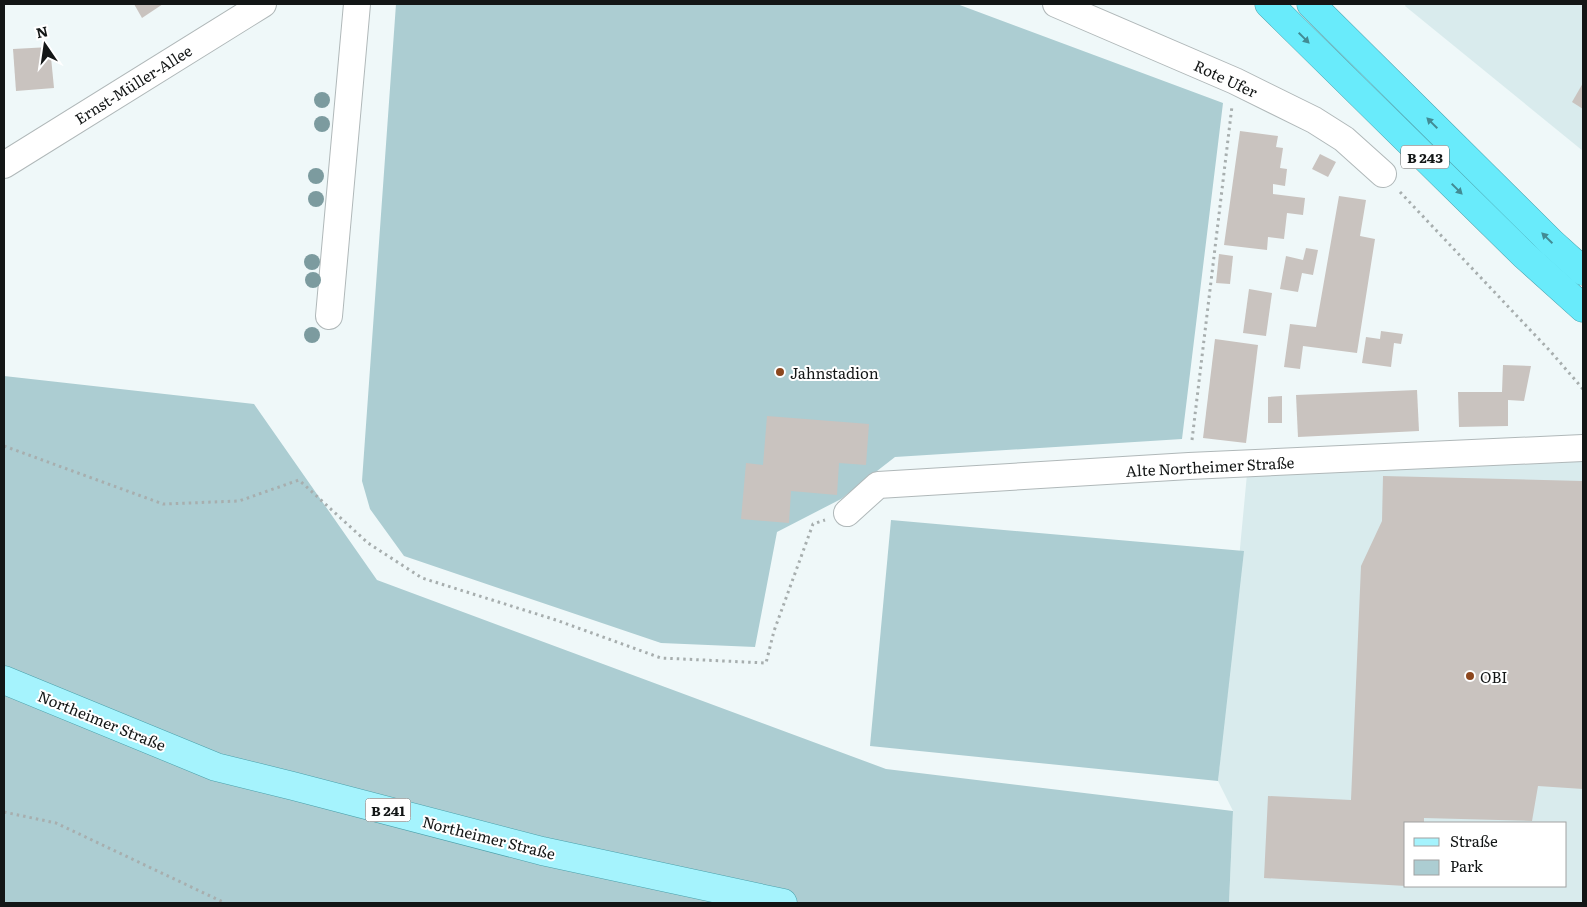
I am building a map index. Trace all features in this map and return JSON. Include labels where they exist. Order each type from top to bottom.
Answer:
[{"type":"highway","name":"B 243","points":[[1269,4],[1524,255],[1583,308]]},
{"type":"highway","name":"B 243","points":[[1311,4],[1552,243],[1583,271]]},
{"type":"main road","name":"Northeimer Straße","points":[[4,680],[216,767],[542,851],[783,903]]},
{"type":"street","name":"Ernst-Müller-Allee","points":[[4,165],[263,4]]},
{"type":"street","points":[[329,316],[357,4]]},
{"type":"street","name":"Rote Ufer","points":[[1056,4],[1235,81],[1314,120],[1344,140],[1383,174]]},
{"type":"street","name":"Alte Northeimer Straße","points":[[847,513],[878,485],[1189,466],[1583,448]]},
{"type":"path","points":[[1189,466],[1235,81]]},
{"type":"path","points":[[1383,174],[1551,352],[1583,389]]},
{"type":"path","points":[[4,446],[163,504],[239,501],[299,480],[368,543],[422,578],[556,620],[661,658],[766,663],[774,631],[812,524],[847,513]]},
{"type":"path","points":[[4,812],[56,823],[225,903]]},
{"type":"shaded area","points":[[1406,4],[1583,4],[1583,151],[1405,6]]},
{"type":"shaded area","points":[[1583,450],[1583,903],[1229,903],[1233,811],[1218,781],[1247,474]]},
{"type":"green space","name":"Jahnstadion","points":[[396,4],[957,4],[1223,103],[1182,439],[895,457],[841,499],[777,532],[755,647],[661,643],[404,556],[370,509],[362,481]]},
{"type":"green space","points":[[4,376],[254,404],[377,580],[886,769],[1233,811],[1229,903],[4,903]]},
{"type":"green space","points":[[891,520],[1244,551],[1218,781],[870,746]]},
{"type":"building","points":[[134,4],[163,4],[142,18]]},
{"type":"building","points":[[50,47],[54,88],[16,91],[13,49]]},
{"type":"building","points":[[1583,83],[1583,109],[1572,102]]},
{"type":"building","points":[[1240,131],[1278,136],[1276,147],[1283,148],[1280,168],[1287,169],[1285,186],[1273,184],[1273,194],[1305,198],[1303,215],[1287,213],[1284,239],[1268,237],[1267,250],[1224,245]]},
{"type":"building","points":[[1320,154],[1336,162],[1328,177],[1312,169]]},
{"type":"building","points":[[1339,196],[1366,200],[1360,236],[1375,239],[1357,353],[1303,346],[1300,369],[1284,367],[1290,324],[1316,327]]},
{"type":"building","points":[[1306,248],[1318,250],[1313,275],[1302,273],[1298,292],[1280,289],[1286,256],[1303,260]]},
{"type":"building","points":[[1219,254],[1233,256],[1230,284],[1216,283]]},
{"type":"building","points":[[1249,289],[1272,293],[1266,336],[1243,333]]},
{"type":"building","points":[[1381,331],[1403,334],[1401,344],[1394,343],[1391,367],[1362,363],[1366,337],[1380,339]]},
{"type":"building","points":[[1215,339],[1258,345],[1246,443],[1203,438]]},
{"type":"building","points":[[1503,365],[1531,366],[1524,401],[1508,400],[1508,426],[1459,427],[1458,392],[1502,392]]},
{"type":"building","points":[[1417,390],[1419,431],[1298,437],[1296,395]]},
{"type":"building","points":[[1282,396],[1282,423],[1268,423],[1268,397]]},
{"type":"building","points":[[767,416],[869,424],[866,465],[839,463],[837,495],[791,491],[789,523],[741,519],[746,463],[763,465]]},
{"type":"building","name":"OBI","points":[[1383,476],[1583,481],[1583,789],[1538,786],[1532,821],[1424,818],[1424,822],[1404,822],[1404,886],[1264,878],[1268,796],[1351,800],[1361,566],[1382,521]]},
{"type":"place","name":"Jahnstadion","points":[[780,372]]},
{"type":"place","name":"OBI","points":[[1470,676]]}]
